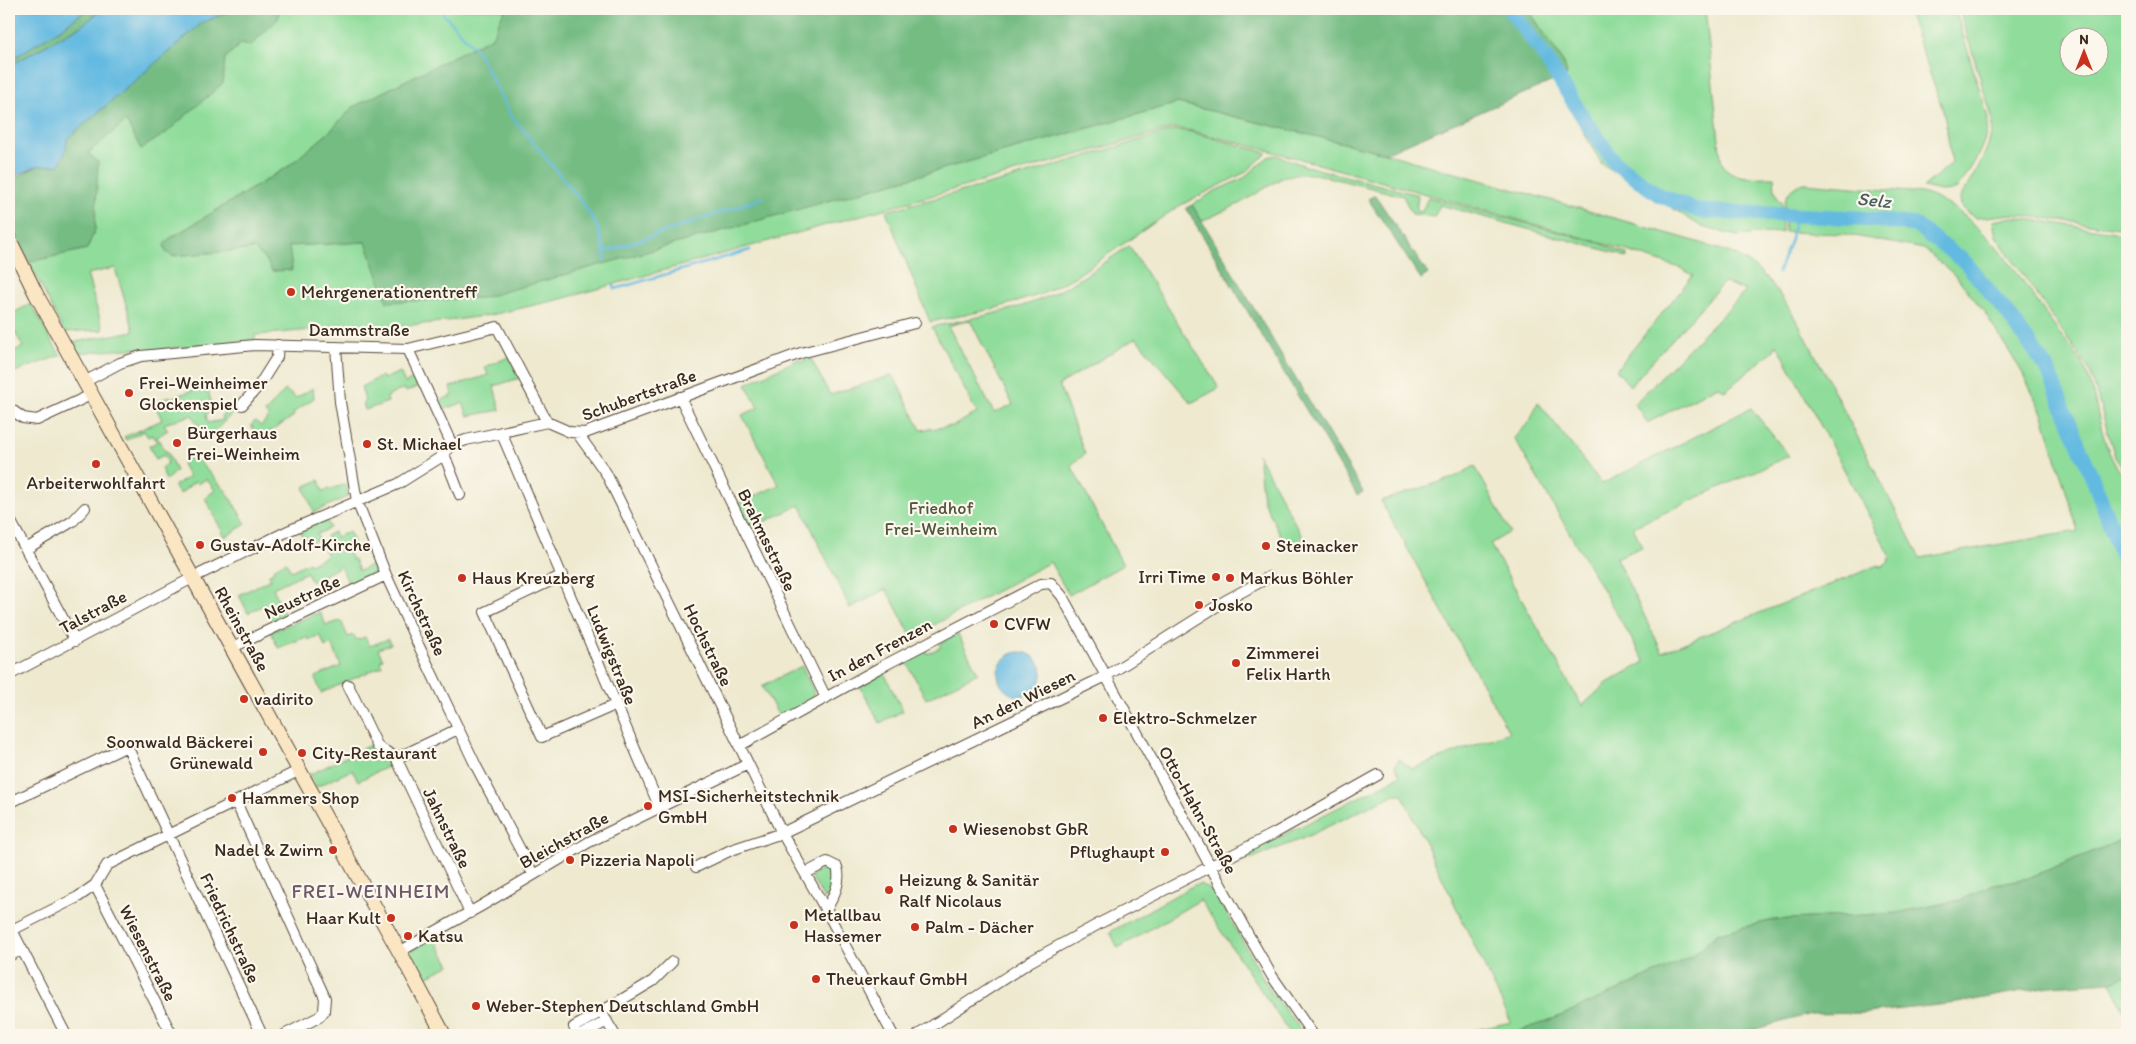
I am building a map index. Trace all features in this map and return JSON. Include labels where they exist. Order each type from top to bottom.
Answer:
[{"type":"street","name":"Rheinstraße","points":[[9,239],[36,294],[86,381],[444,1035]]},
{"type":"street","name":"Schubertstraße","points":[[547,422],[578,434],[585,433],[801,353],[915,323]]},
{"type":"street","name":"Dammstraße","points":[[86,381],[120,363],[141,356],[255,345],[408,349],[497,327],[547,422]]},
{"type":"street","points":[[242,405],[260,384],[277,357],[278,345]]},
{"type":"street","name":"Kirchstraße","points":[[336,347],[340,402],[357,501],[386,575],[458,730],[533,874]]},
{"type":"street","points":[[408,349],[452,445]]},
{"type":"street","points":[[9,408],[23,418],[37,420],[93,394]]},
{"type":"street","name":"Brahmsstraße","points":[[680,397],[826,698]]},
{"type":"street","points":[[193,578],[290,530],[398,484],[444,454],[452,445],[466,440],[547,422]]},
{"type":"street","name":"Ludwigstraße","points":[[501,432],[659,806]]},
{"type":"street","name":"Hochstraße","points":[[578,434],[606,473],[782,833],[806,873],[893,1035]]},
{"type":"street","points":[[444,454],[460,495]]},
{"type":"street","points":[[26,549],[73,521],[85,508]]},
{"type":"street","points":[[9,518],[75,640]]},
{"type":"street","name":"Neustraße","points":[[231,648],[386,575]]},
{"type":"street","points":[[563,575],[485,612],[542,737],[615,705]]},
{"type":"street","name":"An den Wiesen","points":[[696,867],[731,850],[782,833],[1106,676],[1221,604],[1269,577]]},
{"type":"street","name":"Talstraße","points":[[9,675],[193,578]]},
{"type":"street","name":"Otto-Hahn-Straße","points":[[1038,585],[1048,583],[1057,588],[1272,976],[1313,1035]]},
{"type":"street","name":"In den Frenzen","points":[[739,746],[1038,585]]},
{"type":"street","points":[[348,685],[378,747],[397,758],[458,730]]},
{"type":"street","name":"Friedrichstraße","points":[[9,803],[127,746],[262,1035]]},
{"type":"street","name":"Jahnstraße","points":[[397,758],[470,913]]},
{"type":"street","name":"Bleichstraße","points":[[399,952],[470,913],[533,874],[659,806],[748,764]]},
{"type":"street","points":[[66,1035],[10,931],[78,897],[95,885],[107,865],[300,770]]},
{"type":"street","points":[[918,1035],[1031,961],[1275,833],[1378,776]]},
{"type":"street","points":[[236,802],[325,998],[324,1011],[319,1017],[284,1035]]},
{"type":"street","points":[[806,873],[827,862],[837,867],[835,893],[826,910]]},
{"type":"street","name":"Wiesenstraße","points":[[95,885],[172,1035]]},
{"type":"street","points":[[9,956],[21,950]]},
{"type":"street","points":[[581,1035],[653,981],[672,962]]},
{"type":"street","points":[[577,1035],[574,1027],[604,1016]]},
{"type":"street","points":[[604,1016],[615,1035]]},
{"type":"green space","points":[[88,9],[103,9],[81,26],[11,65],[9,64],[9,61]]},
{"type":"green space","points":[[234,9],[279,9],[278,19],[250,46],[242,43],[225,58],[223,83],[166,133],[141,149],[126,121],[88,153],[98,162],[95,230],[87,249],[29,262],[9,225],[9,181],[38,166],[59,165],[67,139],[202,23]]},
{"type":"green space","points":[[279,9],[505,9],[493,37],[354,107],[327,134],[286,168],[169,239],[172,256],[254,249],[266,260],[272,271],[292,270],[288,246],[366,242],[545,280],[1178,103],[1385,153],[1698,242],[1731,253],[1748,262],[1777,291],[1807,339],[1920,558],[2078,531],[2043,415],[2022,372],[1985,313],[1957,277],[1924,249],[1844,234],[1785,232],[1784,209],[1787,196],[1791,190],[1805,183],[1922,193],[1943,202],[1963,215],[1998,249],[2081,361],[2091,384],[2106,445],[2119,470],[2127,477],[2127,504],[2125,503],[2127,515],[2127,838],[2028,878],[1994,884],[1960,900],[1897,913],[1774,920],[1718,933],[1691,957],[1558,1017],[1509,1035],[1453,1035],[1511,1022],[1402,794],[1395,794],[1304,838],[1230,867],[1223,873],[1226,864],[1393,780],[1400,775],[1395,766],[1399,759],[1412,769],[1509,732],[1381,501],[1453,478],[1475,466],[1510,532],[1490,544],[1582,706],[1607,683],[1645,662],[1514,438],[1530,421],[1538,402],[1602,484],[1751,408],[1789,456],[1633,527],[1642,547],[1616,558],[1662,652],[1889,562],[1888,559],[1891,557],[1777,344],[1774,350],[1725,391],[1718,386],[1647,423],[1635,403],[1746,291],[1724,282],[1630,386],[1616,370],[1693,275],[1680,268],[1609,245],[1293,157],[1174,128],[561,299],[491,315],[372,329],[312,330],[255,335],[255,340],[144,351],[140,348],[78,353],[74,346],[75,342],[134,331],[115,268],[87,274],[103,330],[64,332],[29,262],[87,249],[88,153],[126,121],[141,149],[225,58],[242,43],[278,19]]},
{"type":"green space","points":[[505,9],[1528,9],[1564,63],[1567,75],[1385,153],[1178,103],[482,298],[387,302],[366,242],[289,246],[292,270],[272,271],[266,260],[254,249],[172,256],[166,252],[164,245],[169,239],[286,168],[327,134],[353,107],[492,37]]},
{"type":"green space","points":[[1528,9],[1705,9],[1721,160],[1730,172],[1736,175],[1774,177],[1775,191],[1779,201],[1782,201],[1782,232],[1737,236],[1702,227],[1601,163],[1573,113],[1559,78],[1567,75],[1564,63]]},
{"type":"green space","points":[[1907,9],[1955,9],[1988,118],[1985,137],[1978,156],[1955,190],[1941,191],[1923,187],[1952,163],[1944,113]]},
{"type":"green space","points":[[1959,9],[2127,9],[2127,229],[2012,214],[1977,218],[1967,213],[1961,205],[1960,198],[1987,149],[1992,128],[1992,117]]},
{"type":"green space","points":[[1174,130],[1191,132],[1267,153],[1246,172],[1179,206],[1076,276],[1042,294],[993,309],[930,322],[886,211],[1006,180]]},
{"type":"green space","points":[[1276,155],[1306,166],[1418,195],[1416,211],[1422,212],[1428,197],[1599,243],[1627,254],[1627,258],[1619,254],[1440,205],[1434,217],[1412,214],[1403,196],[1316,174],[1299,174],[1282,178],[1239,204],[1202,221],[1192,205],[1215,191],[1244,178],[1268,157]]},
{"type":"green space","points":[[1375,195],[1428,274],[1421,279],[1368,199]]},
{"type":"green space","points":[[1192,205],[1363,492],[1357,495],[1186,208]]},
{"type":"green space","points":[[2013,217],[2127,234],[2127,473],[2115,457],[2090,371],[1996,236],[1993,221]]},
{"type":"green space","name":"Friedhof Frei-Weinheim","points":[[1129,246],[1219,388],[1191,403],[1136,338],[1059,385],[1085,454],[1071,465],[1123,565],[1069,595],[1050,562],[912,637],[886,589],[850,608],[800,505],[747,530],[735,505],[779,485],[742,415],[758,408],[746,384],[799,359],[801,362],[810,357],[830,395],[893,375],[921,430],[953,426],[977,413],[932,327],[1003,311],[1044,298],[1077,281]],"holes":[[[970,320],[1013,405],[994,413],[948,326]]]},
{"type":"green space","points":[[31,304],[61,355],[9,374],[9,353],[23,347],[9,321],[9,315]]},
{"type":"green space","points":[[509,357],[520,378],[494,386],[500,410],[468,416],[463,403],[441,410],[438,402],[453,395],[450,387],[488,375],[485,367]]},
{"type":"green space","points":[[400,372],[405,383],[414,379],[417,387],[406,392],[404,388],[387,397],[388,402],[365,410],[363,402],[365,401],[361,387],[382,376],[384,379]]},
{"type":"green space","points":[[207,385],[212,406],[208,408],[209,412],[206,415],[208,423],[223,420],[222,415],[236,410],[206,440],[192,415],[164,424],[168,430],[157,437],[165,451],[167,451],[176,471],[166,480],[161,468],[168,463],[164,455],[156,459],[149,446],[157,442],[153,435],[148,437],[144,431],[126,440],[124,437],[162,420],[154,403]]},
{"type":"green space","points":[[313,388],[314,398],[293,413],[294,416],[259,439],[251,425],[255,421],[261,426],[269,417],[265,413],[285,390],[296,398]]},
{"type":"green space","points":[[192,454],[226,491],[246,524],[225,537],[205,498],[215,490],[206,479],[198,484],[195,481],[180,494],[174,486],[189,477],[182,464]]},
{"type":"green space","points":[[1258,454],[1304,540],[1288,550],[1263,500]]},
{"type":"green space","points":[[319,480],[323,491],[347,484],[347,497],[314,512],[304,487]]},
{"type":"green space","points":[[326,519],[330,528],[317,534],[319,539],[306,545],[300,531]]},
{"type":"green space","points":[[334,532],[336,537],[349,532],[354,541],[345,545],[359,571],[372,565],[374,571],[381,568],[383,573],[350,588],[341,566],[311,582],[307,572],[273,588],[286,617],[273,623],[264,605],[248,613],[239,595],[271,579],[269,574],[274,572],[273,569],[286,562],[291,571],[327,556],[323,548],[330,544],[326,536]]},
{"type":"green space","points":[[320,612],[326,625],[341,621],[348,637],[354,635],[356,640],[365,637],[370,646],[388,639],[391,644],[378,649],[383,659],[380,661],[382,666],[321,693],[315,677],[341,666],[332,644],[325,647],[320,635],[308,640],[306,637],[278,648],[271,632]]},
{"type":"green space","points":[[958,634],[978,673],[926,699],[906,661],[926,651],[928,654],[941,647],[939,644]]},
{"type":"green space","points":[[802,666],[813,690],[813,698],[780,718],[762,686]]},
{"type":"green space","points":[[884,673],[903,711],[880,723],[860,686]]},
{"type":"green space","points":[[372,744],[380,754],[395,763],[358,781],[352,770],[316,787],[309,775]]},
{"type":"green space","points":[[2127,838],[2127,976],[2111,982],[2050,986],[1957,1003],[1866,1013],[1811,1014],[1734,1035],[1509,1035],[1558,1017],[1691,957],[1718,933],[1774,920],[1897,913],[1960,900],[1994,884],[2028,878]]},
{"type":"green space","points":[[825,867],[832,868],[835,877],[830,896],[824,899],[811,876]]},
{"type":"green space","points":[[1200,884],[1215,892],[1271,992],[1305,1035],[1291,1035],[1200,900],[1118,948],[1110,932],[1194,885]]},
{"type":"green space","points":[[434,938],[450,965],[422,979],[410,957],[412,950]]},
{"type":"green space","points":[[2127,976],[2127,1017],[2111,982]]},
{"type":"water","points":[[9,9],[88,9],[9,61]]},
{"type":"water","points":[[103,9],[234,9],[202,23],[67,139],[66,150],[59,165],[38,166],[9,178],[9,64],[11,65],[81,26]]},
{"type":"water","points":[[1016,652],[1024,652],[1036,658],[1042,674],[1036,690],[1024,696],[1016,696],[1004,690],[998,678],[998,670],[1004,658]]},
{"type":"waterway","points":[[439,9],[478,52],[510,114],[581,201],[596,224],[605,252],[763,198]]},
{"type":"waterway","name":"Selz","points":[[1509,9],[1543,54],[1586,122],[1615,163],[1659,195],[1699,211],[1860,218],[1915,225],[1964,261],[2008,314],[2047,368],[2097,489],[2127,571]]},
{"type":"waterway","points":[[1778,273],[1791,239],[1795,215]]},
{"type":"waterway","points":[[614,286],[615,289],[750,250]]},
{"type":"waterway","points":[[605,252],[605,260]]},
{"type":"place","name":"Mehrgenerationentreff","points":[[291,292]]},
{"type":"place","name":"Frei-Weinheimer Glockenspiel","points":[[129,393]]},
{"type":"place","name":"Bürgerhaus Frei-Weinheim","points":[[177,443]]},
{"type":"place","name":"St. Michael","points":[[367,444]]},
{"type":"place","name":"Arbeiterwohlfahrt","points":[[96,464]]},
{"type":"place","name":"Gustav-Adolf-Kirche","points":[[200,545]]},
{"type":"place","name":"Steinacker","points":[[1266,546]]},
{"type":"place","name":"Irri Time","points":[[1216,577]]},
{"type":"place","name":"Haus Kreuzberg","points":[[462,578]]},
{"type":"place","name":"Markus Böhler","points":[[1230,578]]},
{"type":"place","name":"Josko","points":[[1199,605]]},
{"type":"place","name":"CVFW","points":[[994,624]]},
{"type":"place","name":"Zimmerei Felix Harth","points":[[1236,663]]},
{"type":"place","name":"vadirito","points":[[244,699]]},
{"type":"place","name":"Elektro-Schmelzer","points":[[1103,718]]},
{"type":"place","name":"Soonwald Bäckerei Grünewald","points":[[263,752]]},
{"type":"place","name":"City-Restaurant","points":[[302,753]]},
{"type":"place","name":"Hammers Shop","points":[[232,798]]},
{"type":"place","name":"MSI-Sicherheitstechnik GmbH","points":[[648,806]]},
{"type":"place","name":"Wiesenobst GbR","points":[[953,829]]},
{"type":"place","name":"Nadel & Zwirn","points":[[333,850]]},
{"type":"place","name":"Pflughaupt","points":[[1165,852]]},
{"type":"place","name":"Pizzeria Napoli","points":[[570,860]]},
{"type":"place","name":"Heizung & Sanitär Ralf Nicolaus","points":[[889,890]]},
{"type":"place","name":"Haar Kult","points":[[391,918]]},
{"type":"place","name":"Metallbau Hassemer","points":[[794,925]]},
{"type":"place","name":"Palm - Dächer","points":[[915,927]]},
{"type":"place","name":"Katsu","points":[[408,936]]},
{"type":"place","name":"Theuerkauf GmbH","points":[[816,979]]},
{"type":"place","name":"Weber-Stephen Deutschland GmbH","points":[[476,1006]]},
{"type":"district","name":"FREI-WEINHEIM","points":[[371,891]]}]
